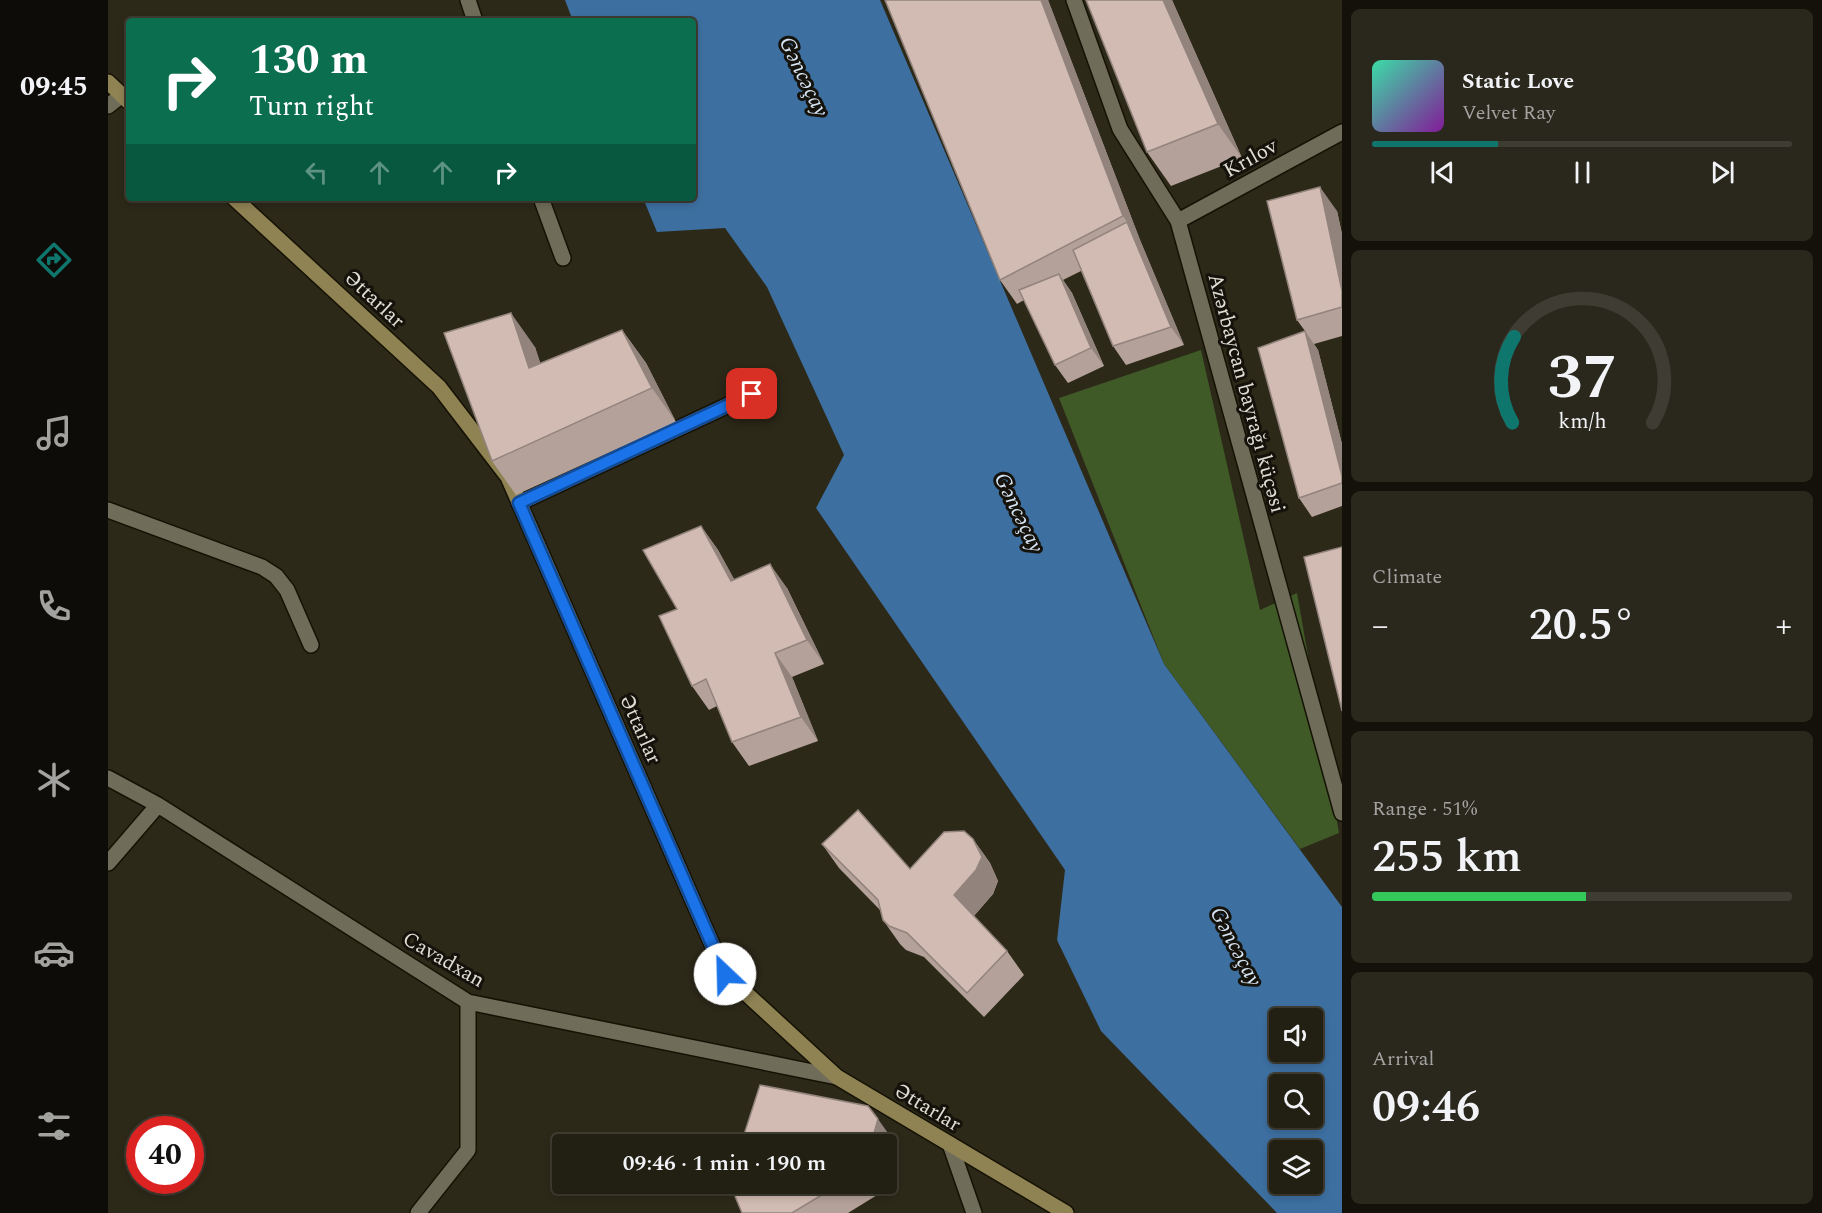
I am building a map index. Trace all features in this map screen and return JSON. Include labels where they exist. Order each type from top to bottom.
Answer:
[{"type":"street","points":[[468,0],[474,18]]},
{"type":"street","name":"Azərbaycan bayrağı küçəsi","points":[[1074,0],[1120,129],[1178,221],[1342,813]]},
{"type":"street","points":[[108,82],[126,99],[108,106]]},
{"type":"street","name":"Krılov","points":[[1178,221],[1342,132]]},
{"type":"street","name":"Əttarlar","points":[[237,201],[439,387],[508,477],[725,974],[837,1077],[1066,1213]]},
{"type":"street","points":[[542,201],[563,258]]},
{"type":"street","points":[[519,503],[752,394]]},
{"type":"street","points":[[108,510],[262,567],[276,576],[287,590],[311,645]]},
{"type":"street","name":"Cavadxan","points":[[108,778],[158,805],[468,1002],[837,1077]]},
{"type":"street","points":[[108,863],[158,805]]},
{"type":"street","points":[[418,1213],[468,1150],[468,1002]]},
{"type":"street","points":[[950,1144],[974,1213]]},
{"type":"green space","points":[[1201,350],[1260,610],[1297,593],[1339,833],[1300,849],[1164,664],[1059,398]]},
{"type":"water","name":"Gəncəçay","points":[[565,0],[880,0],[1164,664],[1342,907],[1342,1213],[1277,1213],[1101,1031],[1057,940],[1065,870],[816,508],[844,455],[767,287],[725,228],[657,232],[644,201],[696,201],[696,18],[572,18]]},
{"type":"building","points":[[885,0],[1041,0],[1123,216],[1000,280]]},
{"type":"building","points":[[1086,0],[1163,0],[1218,124],[1147,152]]},
{"type":"building","points":[[1320,187],[1342,291],[1342,307],[1297,320],[1267,201]]},
{"type":"building","points":[[1127,222],[1171,327],[1113,346],[1073,250]]},
{"type":"building","points":[[1059,274],[1091,348],[1055,365],[1019,290]]},
{"type":"building","points":[[511,313],[529,368],[622,330],[652,388],[492,461],[444,333]]},
{"type":"building","points":[[1305,331],[1342,483],[1299,498],[1258,348]]},
{"type":"building","points":[[701,526],[731,581],[770,564],[807,640],[775,653],[801,717],[732,742],[706,679],[692,686],[659,616],[677,609],[643,550]]},
{"type":"building","points":[[1342,547],[1342,711],[1304,557]]},
{"type":"building","points":[[858,810],[910,869],[944,832],[964,831],[973,839],[982,857],[976,870],[954,895],[1007,951],[967,993],[907,933],[889,926],[883,920],[878,900],[822,844]]},
{"type":"building","points":[[760,1085],[868,1106],[878,1119],[874,1134],[744,1134]]},
{"type":"building","points":[[734,1194],[823,1194],[792,1213],[742,1213]]},
{"type":"route","points":[[725,974],[519,503],[752,394]]}]
